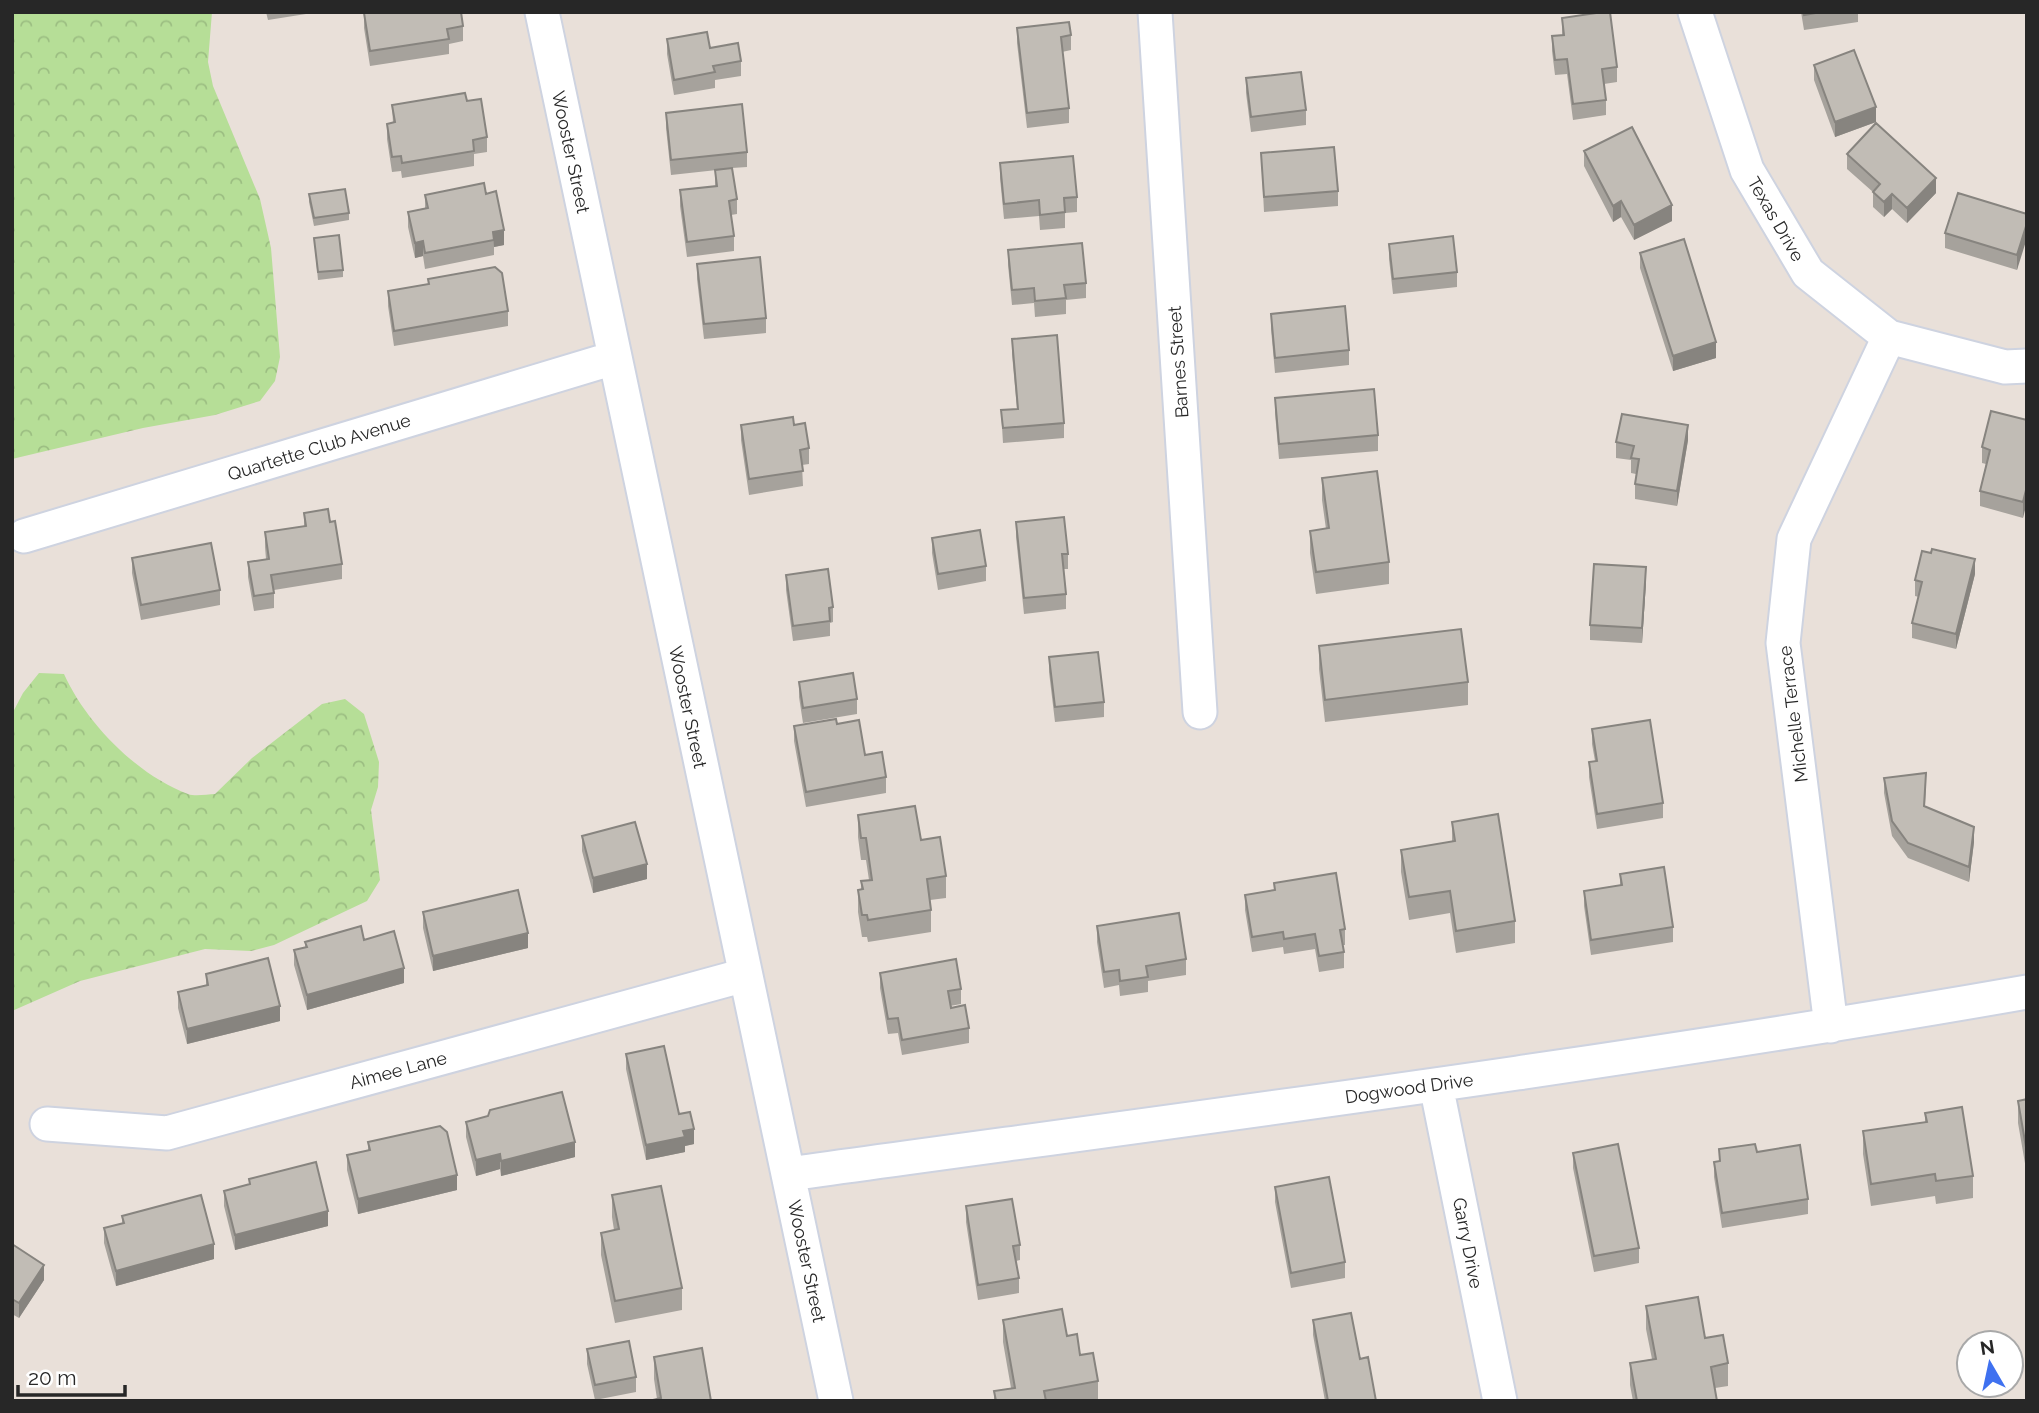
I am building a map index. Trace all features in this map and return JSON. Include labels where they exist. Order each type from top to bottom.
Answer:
[{"type":"street","name":"Wooster Street","points":[[542,12],[836,1401]]},
{"type":"street","name":"Barnes Street","points":[[1155,12],[1200,712]]},
{"type":"street","name":"Texas Drive","points":[[1695,12],[1747,170],[1808,273],[1889,337],[2005,367],[2027,366]]},
{"type":"street","name":"Michelle Terrace","points":[[1832,1026],[1783,643],[1794,540],[1889,337]]},
{"type":"street","name":"Quartette Club Avenue","points":[[24,536],[614,358]]},
{"type":"street","name":"Aimee Lane","points":[[47,1124],[167,1133],[745,975]]},
{"type":"street","name":"Dogwood Drive","points":[[789,1174],[1832,1026],[2027,992]]},
{"type":"street","name":"Garry Drive","points":[[1436,1084],[1500,1401]]},
{"type":"green space","points":[[12,12],[212,12],[208,62],[213,86],[260,199],[271,248],[280,357],[275,381],[260,401],[215,415],[143,428],[12,459]]},
{"type":"green space","points":[[39,673],[64,674],[85,711],[132,761],[169,785],[194,795],[215,794],[252,758],[322,704],[345,699],[364,714],[379,762],[378,787],[371,810],[380,880],[367,901],[274,945],[251,951],[205,949],[80,981],[12,1011],[12,714],[23,693]]},
{"type":"building","points":[[461,12],[463,26],[447,29],[449,39],[370,51],[364,13]]},
{"type":"building","points":[[1610,12],[1617,67],[1602,69],[1606,100],[1573,104],[1567,59],[1555,60],[1552,36],[1564,35],[1562,18]]},
{"type":"building","points":[[1069,22],[1071,35],[1061,37],[1069,108],[1027,113],[1017,28]]},
{"type":"building","points":[[707,32],[710,48],[738,43],[741,61],[713,66],[715,72],[674,80],[667,39]]},
{"type":"building","points":[[1854,50],[1876,107],[1835,122],[1814,65]]},
{"type":"building","points":[[1301,72],[1306,110],[1251,117],[1246,78]]},
{"type":"building","points":[[465,93],[467,101],[481,99],[487,137],[473,140],[474,151],[402,163],[401,156],[392,157],[387,124],[395,122],[392,105]]},
{"type":"building","points":[[742,104],[747,152],[671,160],[666,113]]},
{"type":"building","points":[[1876,123],[1936,178],[1907,208],[1892,194],[1884,202],[1873,192],[1880,184],[1847,154]]},
{"type":"building","points":[[1632,127],[1672,205],[1634,225],[1621,201],[1613,206],[1584,151]]},
{"type":"building","points":[[1334,147],[1338,191],[1264,197],[1261,153]]},
{"type":"building","points":[[1073,156],[1077,197],[1064,198],[1065,212],[1040,215],[1039,200],[1004,204],[1000,163]]},
{"type":"building","points":[[732,168],[737,199],[729,201],[734,236],[687,242],[680,190],[717,186],[715,170]]},
{"type":"building","points":[[484,183],[486,194],[496,191],[504,230],[493,232],[494,240],[425,253],[423,241],[415,243],[408,212],[428,208],[425,195]]},
{"type":"building","points":[[345,189],[349,213],[314,218],[309,194]]},
{"type":"building","points":[[1958,193],[2027,214],[2027,223],[2017,255],[1945,233]]},
{"type":"building","points":[[339,235],[343,270],[318,272],[314,238]]},
{"type":"building","points":[[1453,236],[1457,272],[1393,279],[1389,244]]},
{"type":"building","points":[[1684,239],[1716,342],[1673,356],[1640,253]]},
{"type":"building","points":[[1082,243],[1086,283],[1064,285],[1066,298],[1035,301],[1034,288],[1012,290],[1008,250]]},
{"type":"building","points":[[760,257],[766,318],[704,324],[697,264]]},
{"type":"building","points":[[495,267],[502,273],[508,311],[394,331],[388,291],[429,284],[428,279]]},
{"type":"building","points":[[1345,306],[1349,350],[1275,358],[1271,314]]},
{"type":"building","points":[[1057,335],[1064,423],[1003,428],[1001,410],[1018,409],[1012,339]]},
{"type":"building","points":[[1374,389],[1378,435],[1279,444],[1275,398]]},
{"type":"building","points":[[1991,411],[2027,420],[2027,486],[2023,502],[1980,491],[1990,450],[1982,447]]},
{"type":"building","points":[[1622,414],[1688,425],[1677,491],[1635,484],[1639,459],[1631,458],[1634,446],[1616,442]]},
{"type":"building","points":[[793,417],[794,425],[805,423],[809,448],[800,450],[803,471],[749,479],[741,425]]},
{"type":"building","points":[[1377,471],[1389,562],[1316,572],[1310,531],[1329,528],[1322,478]]},
{"type":"building","points":[[328,509],[330,522],[335,521],[342,564],[271,575],[274,593],[254,596],[248,562],[269,559],[265,532],[306,526],[304,513]]},
{"type":"building","points":[[1064,517],[1068,554],[1062,554],[1066,594],[1024,598],[1016,522]]},
{"type":"building","points":[[980,530],[986,566],[938,574],[932,538]]},
{"type":"building","points":[[211,543],[220,590],[141,605],[132,558]]},
{"type":"building","points":[[1932,549],[1975,559],[1956,634],[1912,623],[1922,582],[1915,580],[1922,551],[1931,553]]},
{"type":"building","points":[[1594,564],[1646,567],[1642,628],[1590,625]]},
{"type":"building","points":[[828,569],[833,607],[829,608],[830,621],[793,626],[786,575]]},
{"type":"building","points":[[1461,629],[1468,682],[1325,700],[1319,646]]},
{"type":"building","points":[[1098,652],[1104,702],[1055,707],[1049,657]]},
{"type":"building","points":[[853,673],[857,699],[803,708],[799,682]]},
{"type":"building","points":[[836,719],[837,724],[859,720],[865,755],[882,752],[886,777],[806,792],[794,726]]},
{"type":"building","points":[[1650,720],[1663,803],[1597,814],[1589,762],[1597,761],[1592,729]]},
{"type":"building","points":[[1926,773],[1924,806],[1974,827],[1969,867],[1908,843],[1892,821],[1884,778]]},
{"type":"building","points":[[915,806],[921,840],[940,837],[946,876],[927,879],[931,910],[868,920],[867,915],[862,915],[858,890],[863,889],[861,881],[872,880],[866,838],[861,838],[858,815]]},
{"type":"building","points":[[1498,814],[1515,921],[1456,931],[1450,891],[1409,897],[1401,850],[1455,841],[1452,822]]},
{"type":"building","points":[[635,822],[647,864],[593,878],[582,836]]},
{"type":"building","points":[[1664,867],[1673,927],[1591,940],[1584,891],[1622,885],[1620,874]]},
{"type":"building","points":[[1336,873],[1345,929],[1340,930],[1344,952],[1319,956],[1315,934],[1284,939],[1283,932],[1252,937],[1245,895],[1275,890],[1274,883]]},
{"type":"building","points":[[518,890],[528,933],[433,956],[423,912]]},
{"type":"building","points":[[1179,913],[1186,959],[1146,966],[1148,977],[1120,981],[1119,970],[1104,972],[1097,926]]},
{"type":"building","points":[[361,926],[364,940],[394,931],[404,968],[307,995],[294,950],[307,947],[305,942]]},
{"type":"building","points":[[268,958],[280,1006],[187,1029],[178,992],[208,985],[206,974]]},
{"type":"building","points":[[956,959],[961,989],[948,991],[951,1008],[965,1005],[969,1028],[902,1040],[898,1018],[888,1019],[880,973]]},
{"type":"building","points":[[664,1046],[679,1114],[690,1112],[694,1129],[683,1131],[685,1137],[646,1145],[626,1054]]},
{"type":"building","points":[[562,1092],[575,1142],[501,1161],[500,1154],[476,1160],[466,1122],[488,1116],[490,1110]]},
{"type":"building","points":[[2027,1099],[2027,1153],[2018,1101]]},
{"type":"building","points":[[1962,1107],[1973,1176],[1936,1181],[1935,1174],[1871,1184],[1863,1131],[1927,1122],[1925,1113]]},
{"type":"building","points":[[440,1126],[447,1132],[457,1175],[358,1199],[347,1155],[370,1150],[368,1142]]},
{"type":"building","points":[[1618,1144],[1639,1248],[1594,1256],[1573,1153]]},
{"type":"building","points":[[1755,1144],[1757,1152],[1800,1145],[1808,1199],[1722,1213],[1714,1162],[1720,1161],[1719,1149]]},
{"type":"building","points":[[316,1162],[328,1211],[235,1235],[224,1191],[250,1184],[249,1179]]},
{"type":"building","points":[[1329,1177],[1345,1262],[1291,1273],[1275,1187]]},
{"type":"building","points":[[661,1186],[682,1288],[615,1301],[601,1233],[619,1229],[612,1195]]},
{"type":"building","points":[[201,1195],[214,1244],[116,1271],[104,1228],[124,1223],[122,1216]]},
{"type":"building","points":[[1012,1199],[1020,1245],[1013,1246],[1019,1278],[978,1285],[966,1206]]},
{"type":"building","points":[[12,1244],[44,1265],[19,1303],[12,1299]]},
{"type":"building","points":[[1698,1297],[1705,1338],[1723,1335],[1728,1363],[1711,1367],[1717,1401],[1637,1401],[1630,1363],[1656,1359],[1646,1306]]},
{"type":"building","points":[[1062,1309],[1067,1336],[1077,1334],[1080,1355],[1093,1353],[1098,1381],[1044,1391],[1046,1401],[996,1401],[994,1391],[1015,1388],[1003,1320]]},
{"type":"building","points":[[1351,1313],[1360,1359],[1368,1357],[1376,1401],[1328,1401],[1313,1320]]},
{"type":"building","points":[[629,1341],[636,1377],[595,1385],[587,1349]]},
{"type":"building","points":[[702,1348],[711,1401],[649,1401],[661,1398],[654,1357]]}]
